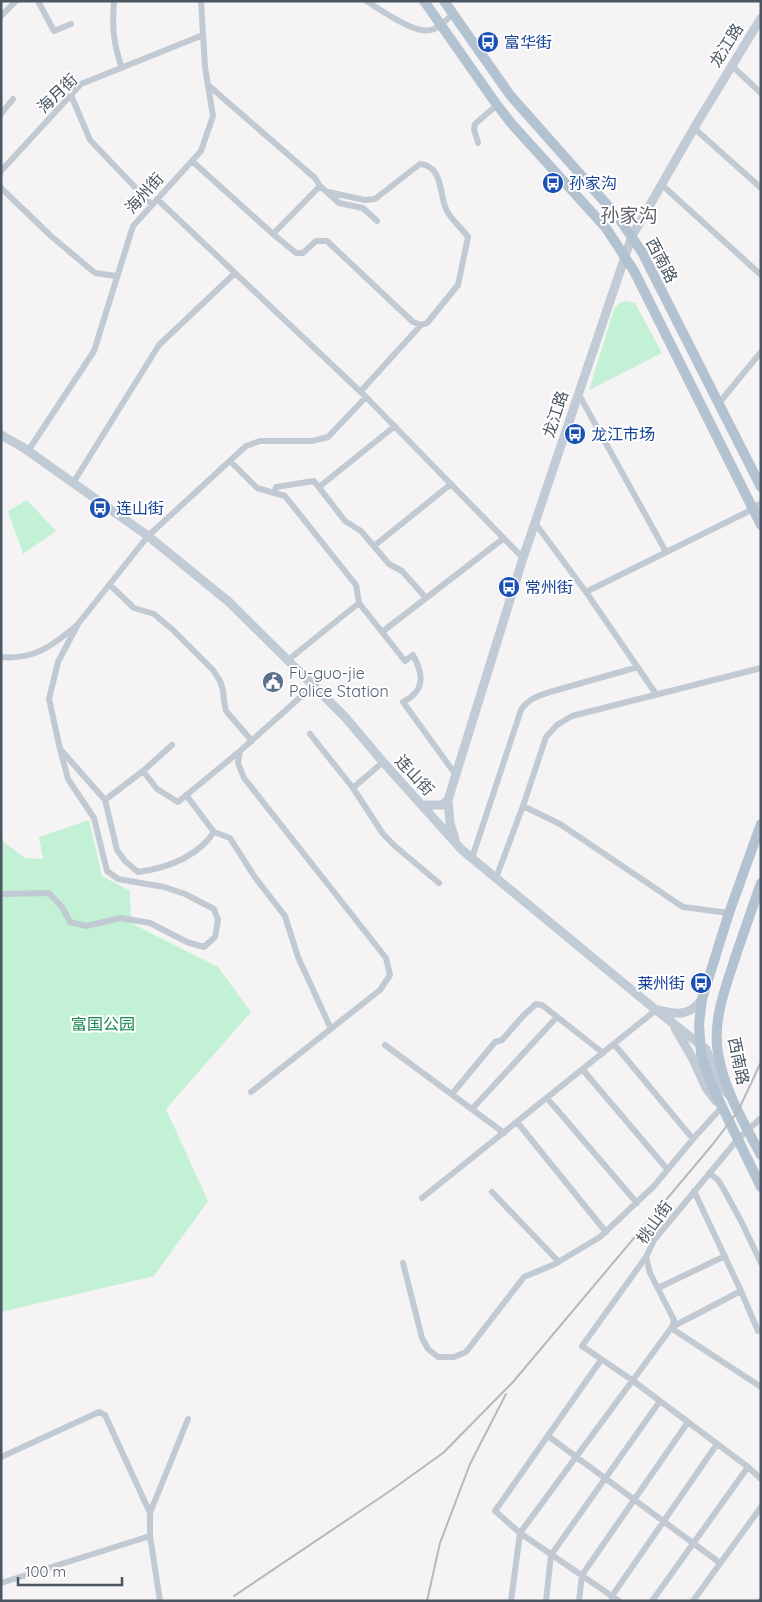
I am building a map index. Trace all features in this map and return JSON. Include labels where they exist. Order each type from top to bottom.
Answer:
[{"type":"main road","name":"西南路","points":[[424,1],[497,105],[606,228],[625,256],[706,415],[757,507],[761,525]]},
{"type":"main road","name":"西南路","points":[[444,1],[510,95],[542,133],[601,196],[632,236],[642,252],[761,487]]},
{"type":"main road","name":"西南路","points":[[761,824],[729,913],[702,999],[698,1024],[699,1042],[705,1069],[761,1187]]},
{"type":"main road","name":"西南路","points":[[761,883],[724,991],[718,1024],[718,1053],[732,1097],[761,1155]]},
{"type":"street","points":[[1,16],[16,1]]},
{"type":"street","points":[[38,1],[54,31],[72,24]]},
{"type":"street","points":[[114,1],[113,30],[115,47],[122,68]]},
{"type":"street","name":"海州街","points":[[28,451],[94,351],[133,226],[201,151],[213,116],[208,85],[201,1]]},
{"type":"street","points":[[366,1],[408,26],[420,30],[432,30],[453,14]]},
{"type":"street","name":"龙江路","points":[[457,844],[450,823],[448,800],[523,558],[632,236],[731,65],[760,20]]},
{"type":"street","name":"海月街","points":[[1,170],[81,84],[203,35]]},
{"type":"street","points":[[731,65],[761,94]]},
{"type":"street","points":[[208,85],[315,178],[320,186],[339,203],[363,208],[377,221]]},
{"type":"street","points":[[72,95],[90,140],[361,391],[523,558]]},
{"type":"street","points":[[1,114],[13,99]]},
{"type":"street","points":[[478,143],[474,129],[475,124],[497,105]]},
{"type":"street","points":[[694,128],[761,188]]},
{"type":"street","points":[[192,161],[296,253],[303,253],[316,241],[327,241],[413,322],[421,325]]},
{"type":"street","points":[[328,192],[365,200],[375,199],[420,164],[424,164],[438,176],[446,210],[468,237],[458,285],[427,323],[421,325],[361,391]]},
{"type":"street","points":[[661,184],[761,275]]},
{"type":"street","points":[[273,234],[320,186]]},
{"type":"street","points":[[1,188],[57,242],[94,273],[116,276]]},
{"type":"street","points":[[74,483],[159,345],[235,273]]},
{"type":"street","points":[[706,415],[720,405],[761,352]]},
{"type":"street","points":[[578,393],[666,552]]},
{"type":"street","points":[[1,657],[14,658],[35,654],[52,646],[78,624],[148,536],[246,446],[260,441],[312,441],[328,437],[366,396]]},
{"type":"street","points":[[319,487],[395,426]]},
{"type":"street","name":"连山街","points":[[1,434],[148,536],[229,602],[345,717],[382,762],[457,844],[656,1010],[699,1042],[710,1054],[722,1089],[732,1097]]},
{"type":"street","points":[[230,461],[257,488],[285,496],[356,585],[359,603],[405,661],[413,655],[419,665],[420,684],[413,697],[403,702],[456,775]]},
{"type":"street","points":[[275,493],[276,487],[314,481],[345,521],[362,531],[389,564],[402,571],[426,598]]},
{"type":"street","points":[[374,546],[451,484]]},
{"type":"street","points":[[586,592],[757,507]]},
{"type":"street","points":[[535,523],[586,592],[656,694]]},
{"type":"street","points":[[382,632],[504,538]]},
{"type":"street","points":[[110,585],[134,608],[154,614],[213,670],[223,690],[226,711],[252,741]]},
{"type":"street","points":[[288,660],[359,603]]},
{"type":"street","points":[[1,894],[48,893],[62,907],[70,922],[86,926],[121,918],[150,923],[187,942],[204,947],[215,937],[218,920],[214,909],[185,894],[164,887],[118,879],[106,871],[94,818],[68,779],[50,699],[58,662],[78,624]]},
{"type":"street","points":[[472,858],[521,710],[525,704],[535,697],[550,692],[638,667]]},
{"type":"street","points":[[496,878],[523,806],[546,736],[557,725],[572,716],[761,668]]},
{"type":"street","points":[[143,771],[157,789],[178,802],[252,741],[313,686]]},
{"type":"street","points":[[310,734],[353,788],[383,834],[440,883]]},
{"type":"street","points":[[105,800],[143,771],[172,745]]},
{"type":"street","points":[[60,749],[105,800],[117,850],[125,861],[138,872],[156,869],[189,856],[208,842],[214,832]]},
{"type":"street","points":[[240,751],[238,763],[244,778],[386,958],[390,975],[380,990],[251,1092]]},
{"type":"street","points":[[353,788],[382,762]]},
{"type":"street","points":[[186,795],[214,832],[230,838],[254,876],[285,916],[298,957],[331,1029]]},
{"type":"street","points":[[423,805],[442,805],[448,800]]},
{"type":"street","points":[[523,806],[560,824],[683,907],[729,913]]},
{"type":"street","points":[[422,1198],[656,1010],[684,1013],[697,1007],[702,999]]},
{"type":"street","points":[[452,1094],[495,1042],[502,1040],[536,1004],[542,1005],[603,1053]]},
{"type":"street","points":[[472,1109],[557,1017]]},
{"type":"street","points":[[403,1262],[422,1338],[428,1349],[438,1357],[454,1357],[466,1352],[524,1277],[559,1262],[606,1232],[654,1186],[722,1107],[706,1088],[686,1046],[671,1021]]},
{"type":"street","points":[[614,1044],[693,1139]]},
{"type":"street","points":[[385,1045],[504,1133]]},
{"type":"street","points":[[582,1070],[667,1169]]},
{"type":"street","points":[[547,1098],[637,1203]]},
{"type":"street","name":"桃山街","points":[[672,1327],[674,1320],[650,1273],[646,1257],[654,1240],[709,1172],[738,1139],[761,1118]]},
{"type":"street","points":[[517,1122],[606,1232]]},
{"type":"street","points":[[709,1172],[718,1180],[723,1188],[761,1264]]},
{"type":"street","points":[[694,1191],[758,1331]]},
{"type":"street","points":[[492,1192],[559,1262]]},
{"type":"street","points":[[658,1288],[725,1256]]},
{"type":"street","points":[[646,1257],[582,1346],[660,1400],[761,1479]]},
{"type":"street","points":[[511,1601],[520,1533],[632,1380],[672,1327],[741,1292]]},
{"type":"street","points":[[672,1327],[761,1387]]},
{"type":"street","points":[[601,1360],[495,1511],[520,1533],[619,1601]]},
{"type":"street","points":[[546,1601],[552,1555],[660,1400]]},
{"type":"street","points":[[1,1457],[99,1412],[105,1416],[150,1513]]},
{"type":"street","points":[[160,1601],[150,1536],[150,1513],[188,1419]]},
{"type":"street","points":[[579,1601],[582,1575],[688,1422]]},
{"type":"street","points":[[548,1436],[720,1563]]},
{"type":"street","points":[[612,1598],[717,1444]]},
{"type":"street","points":[[652,1601],[748,1467]]},
{"type":"street","points":[[693,1601],[761,1507]]},
{"type":"street","points":[[1,1583],[150,1536]]},
{"type":"green space","points":[[626,301],[635,303],[662,353],[589,390],[614,309],[619,303]]},
{"type":"green space","points":[[27,500],[56,531],[23,554],[8,511]]},
{"type":"green space","name":"富国公园","points":[[89,820],[102,876],[130,891],[131,923],[218,967],[251,1012],[166,1109],[208,1201],[154,1276],[1,1312],[1,835],[4,842],[25,858],[43,859],[39,837]]},
{"type":"railway","points":[[234,1596],[443,1453],[513,1382],[713,1144],[738,1111],[761,1062]]},
{"type":"railway","points":[[427,1601],[440,1543],[470,1464],[506,1394]]},
{"type":"place","name":"富华街","points":[[488,42]]},
{"type":"place","name":"孙家沟","points":[[553,183]]},
{"type":"place","name":"龙江市场","points":[[575,434]]},
{"type":"place","name":"连山街","points":[[100,508]]},
{"type":"place","name":"常州街","points":[[509,587]]},
{"type":"place","name":"Fu-guo-jie Police Station","points":[[273,682]]},
{"type":"place","name":"莱州街","points":[[701,983]]},
{"type":"district","name":"孙家沟","points":[[629,215]]}]
